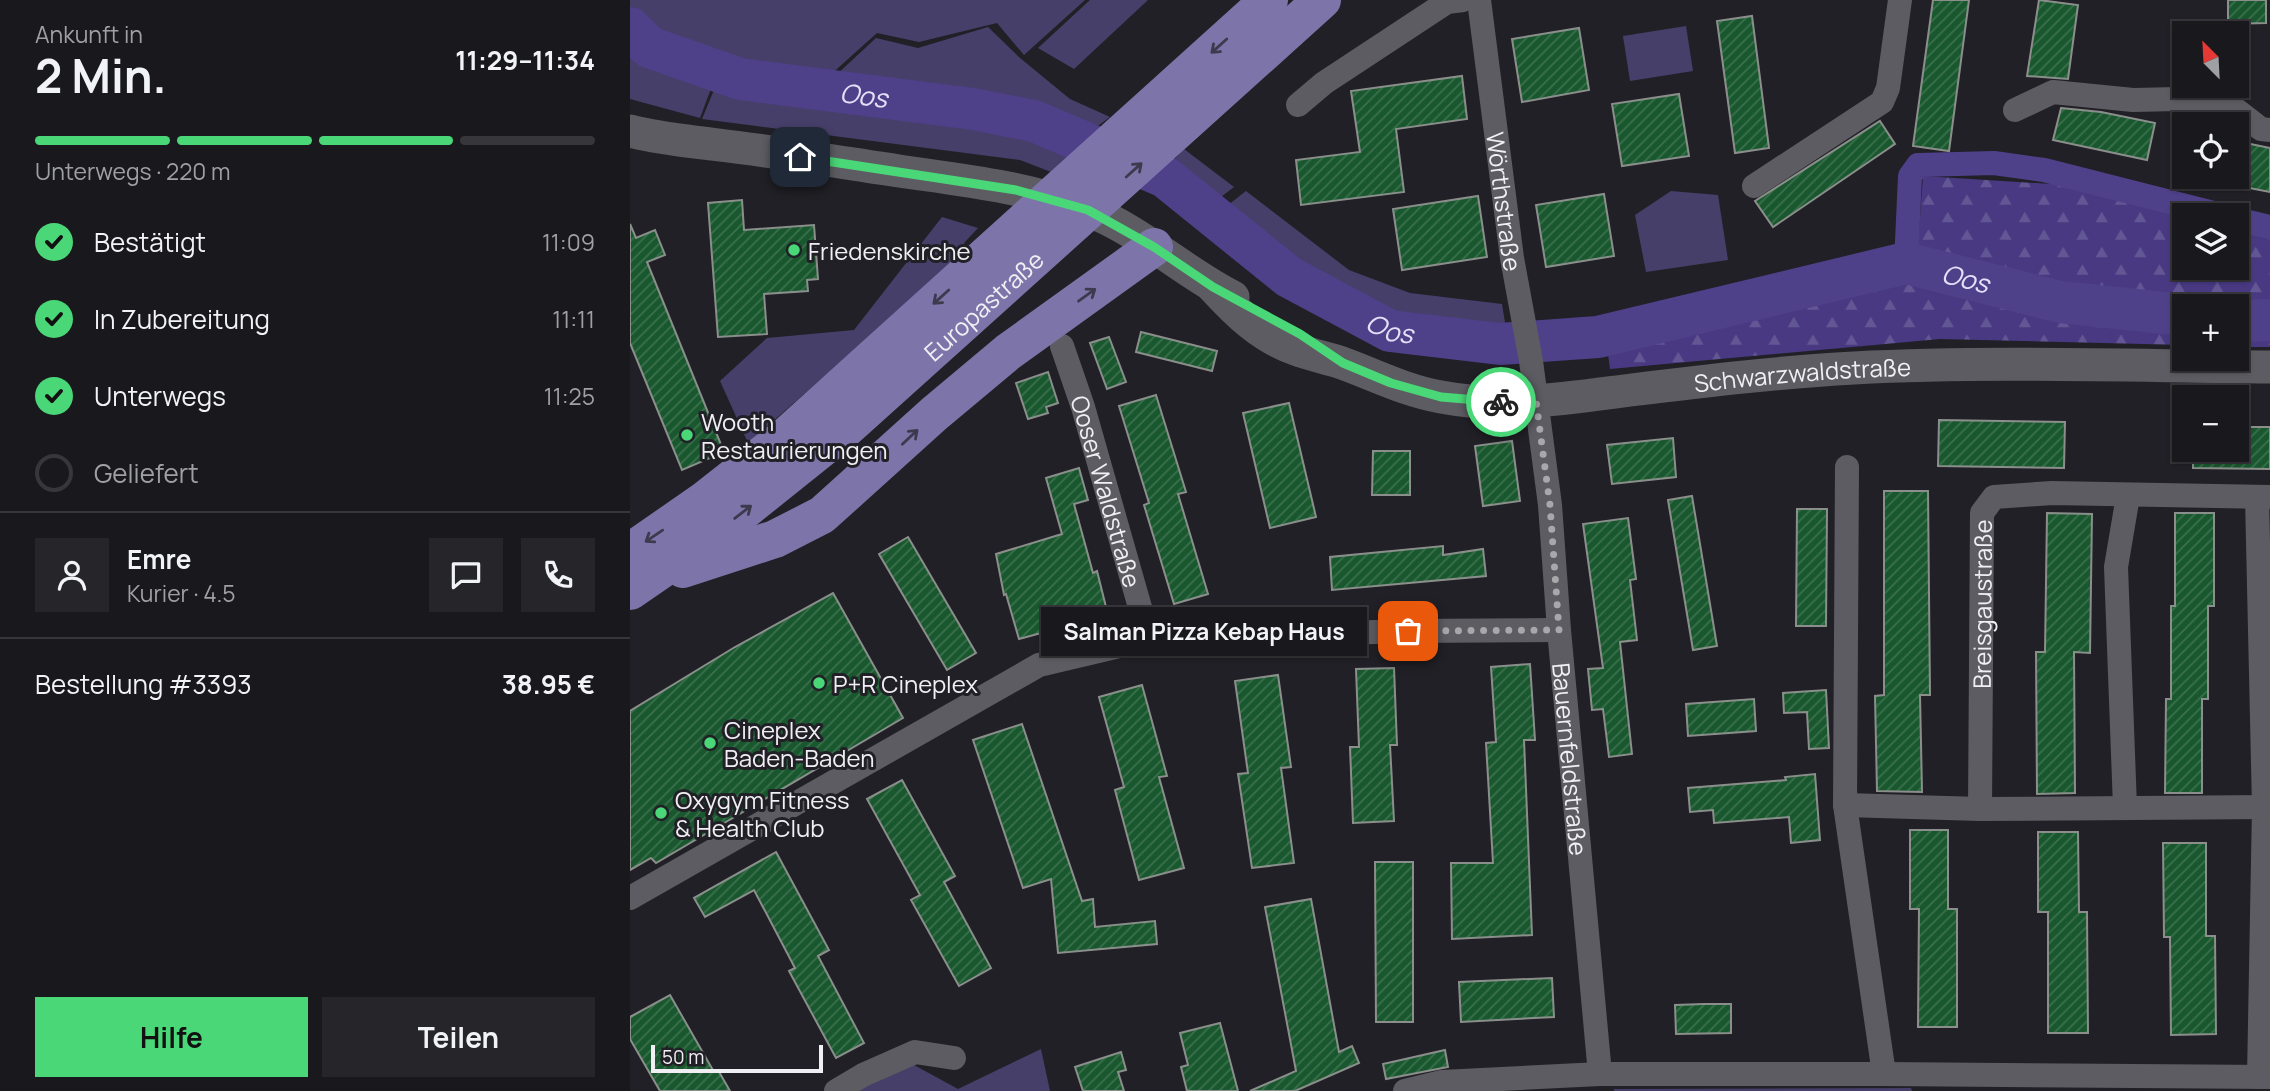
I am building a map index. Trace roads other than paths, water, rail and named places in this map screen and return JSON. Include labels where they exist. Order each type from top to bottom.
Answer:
[{"type":"main road","name":"Europastraße","points":[[636,574],[706,499],[785,437],[1269,0]]},
{"type":"main road","name":"Europastraße","points":[[636,574],[726,525],[814,455],[1322,0]]},
{"type":"main road","points":[[636,574],[775,539],[822,515],[999,359],[1154,247]]},
{"type":"street","points":[[1298,105],[1324,83],[1447,2],[1462,0]]},
{"type":"street","name":"Wörthstraße","points":[[1479,0],[1512,258],[1536,401]]},
{"type":"street","points":[[1754,186],[1882,102],[1888,88],[1900,0]]},
{"type":"street","points":[[2015,110],[2053,92],[2133,100],[2221,98],[2261,130],[2270,130]]},
{"type":"street","name":"Schwarzwaldstraße","points":[[630,131],[663,139],[720,145],[1016,190],[1088,210],[1154,247],[1213,287],[1300,334],[1343,363],[1397,384],[1441,397],[1480,401],[1536,401],[1713,380],[1853,368],[1951,365],[2270,366]]},
{"type":"street","name":"Ooser Waldstraße","points":[[1062,346],[1083,407],[1149,639]]},
{"type":"street","name":"Bauernfeldstraße","points":[[1536,401],[1550,505],[1600,1074]]},
{"type":"street","points":[[1847,467],[1845,805],[1884,1074]]},
{"type":"street","name":"Breisgaustraße","points":[[1405,1091],[1442,1082],[1600,1074],[2264,1077],[2267,807],[2263,497],[2128,496],[2052,492],[1994,497],[1982,513],[1979,809]]},
{"type":"street","points":[[2125,807],[2116,567],[2128,496]]},
{"type":"street","points":[[630,898],[1040,665],[1149,639],[1408,631],[1559,630]]},
{"type":"street","points":[[1845,805],[1979,809],[2267,807]]},
{"type":"street","points":[[836,1091],[863,1075],[915,1052],[954,1058]]},
{"type":"waterway","name":"Oos","points":[[630,28],[649,47],[740,79],[973,109],[1034,121],[1165,177],[1289,277],[1390,331],[1500,344],[1598,337],[1906,263],[2060,302],[2172,314]]},
{"type":"waterway","points":[[630,46],[649,47]]},
{"type":"waterway","points":[[1906,263],[1910,176],[1918,165],[1994,163],[2044,170],[2174,203]]},
{"type":"waterway","points":[[2249,222],[2270,227]]},
{"type":"waterway","name":"Oos","points":[[2249,321],[2270,320]]},
{"type":"place","name":"Friedenskirche","points":[[794,250]]},
{"type":"place","name":"Wooth Restaurierungen","points":[[687,435]]},
{"type":"place","name":"Salman Pizza Kebap Haus","points":[[1408,631]]},
{"type":"place","name":"P+R Cineplex","points":[[819,683]]},
{"type":"place","name":"Cineplex Baden-Baden","points":[[710,743]]},
{"type":"place","name":"Oxygym Fitness & Health Club","points":[[661,813]]}]
